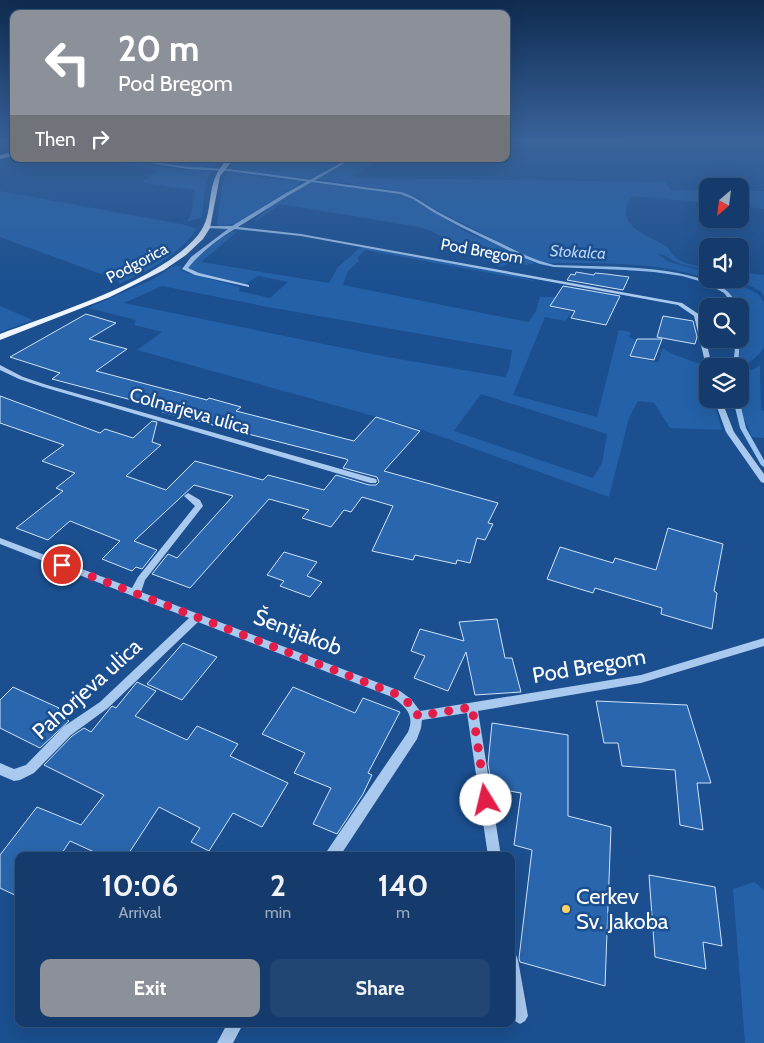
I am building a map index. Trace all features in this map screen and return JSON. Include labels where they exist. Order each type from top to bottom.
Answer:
[{"type":"main road","name":"Podgorica","points":[[0,337],[105,295],[154,272],[193,245],[206,227],[211,212],[214,188]]},
{"type":"street","points":[[235,228],[297,188]]},
{"type":"street","name":"Pod Bregom","points":[[206,227],[235,228],[311,237],[680,304],[697,315],[707,358]]},
{"type":"street","name":"Colnarjeva ulica","points":[[0,367],[21,378],[45,386],[373,481]]},
{"type":"street","points":[[720,408],[730,432],[764,480]]},
{"type":"street","points":[[135,594],[141,579],[199,506],[197,502],[188,496]]},
{"type":"street","name":"Šentjakob","points":[[0,541],[396,694],[414,707],[418,716]]},
{"type":"street","name":"Pahorjeva ulica","points":[[0,769],[14,775],[30,769],[67,731],[110,698],[196,617]]},
{"type":"street","name":"Pod Bregom","points":[[418,716],[641,679],[764,642]]},
{"type":"street","points":[[472,707],[494,852]]},
{"type":"street","points":[[335,852],[405,749],[416,727],[418,716]]},
{"type":"street","points":[[515,985],[520,1016]]},
{"type":"street","points":[[225,1043],[233,1027]]},
{"type":"lane","points":[[235,228],[188,262],[185,269],[247,286]]},
{"type":"shaded area","points":[[177,188],[205,188],[202,217],[187,222],[191,214],[194,190]]},
{"type":"shaded area","points":[[222,188],[293,188],[235,224],[220,226],[217,223]]},
{"type":"shaded area","points":[[301,188],[358,188],[409,197],[468,233],[495,243],[535,263],[527,265],[511,263],[500,267],[431,231],[419,227],[280,204],[257,221],[254,221],[274,203]]},
{"type":"shaded area","points":[[378,188],[669,188],[671,190],[699,190],[699,202],[633,196],[627,205],[626,214],[634,228],[668,247],[671,253],[679,260],[684,263],[699,266],[699,268],[658,254],[669,262],[699,270],[699,277],[665,268],[598,263],[546,263],[535,260],[438,211],[415,196]]},
{"type":"shaded area","points":[[0,191],[186,225],[197,229],[172,254],[152,268],[119,284],[118,278],[98,273],[0,237]]},
{"type":"shaded area","points":[[749,191],[764,191],[764,209],[749,207]]},
{"type":"shaded area","points":[[238,231],[201,262],[329,283],[338,267],[361,247],[506,273],[539,282],[365,250],[357,258],[359,261],[348,271],[343,285],[528,322],[536,311],[540,297],[556,297],[550,307],[572,312],[565,321],[545,317],[513,395],[597,417],[619,330],[631,332],[629,337],[636,340],[629,357],[658,362],[663,348],[672,354],[699,364],[699,408],[716,408],[722,430],[670,428],[654,403],[638,401],[629,418],[609,497],[420,429],[137,350],[162,332],[134,325],[136,320],[88,308],[151,280],[176,265],[181,267],[180,270],[184,272],[240,287],[239,291],[270,298],[288,282],[258,276],[246,284],[190,271],[187,268],[191,263],[216,241]],"holes":[[[162,286],[268,307],[512,350],[509,369],[505,377],[387,357],[124,303]],[[481,394],[607,434],[602,463],[593,478],[454,431]]]},
{"type":"shaded area","points":[[749,273],[764,275],[764,296],[760,291],[749,285]]},
{"type":"shaded area","points":[[722,288],[746,288],[758,294],[764,302],[764,348],[749,362],[749,358],[738,358],[740,348],[749,348],[749,298],[732,298]]},
{"type":"shaded area","points":[[0,306],[33,320],[0,332]]},
{"type":"shaded area","points":[[760,365],[764,438],[752,437],[740,409],[749,408],[749,370]]},
{"type":"shaded area","points":[[754,882],[764,890],[764,1043],[745,1043],[733,889]]},
{"type":"building","points":[[576,272],[629,277],[623,290],[567,280],[571,274],[575,275]]},
{"type":"building","points":[[563,286],[620,296],[606,325],[571,318],[575,311],[550,306]]},
{"type":"building","points":[[86,314],[116,323],[89,339],[127,349],[96,371],[207,400],[209,398],[241,407],[236,411],[354,441],[376,417],[420,431],[384,471],[498,503],[488,523],[493,524],[485,540],[477,538],[470,563],[457,560],[456,564],[415,555],[413,560],[372,551],[393,506],[362,497],[351,512],[344,510],[331,527],[302,518],[309,510],[269,499],[190,588],[152,574],[168,554],[177,558],[233,496],[194,485],[134,541],[157,550],[142,569],[136,567],[132,571],[102,559],[120,541],[70,521],[48,540],[16,528],[63,491],[56,488],[75,473],[42,461],[64,445],[0,423],[0,396],[100,433],[105,429],[133,438],[152,421],[157,422],[152,442],[161,445],[126,476],[166,490],[195,461],[263,480],[268,475],[324,490],[336,475],[369,485],[376,485],[379,482],[377,477],[343,468],[348,460],[346,459],[162,412],[166,409],[52,379],[60,373],[10,357]]},
{"type":"building","points":[[663,316],[693,321],[697,337],[695,344],[657,337]]},
{"type":"building","points":[[637,339],[662,339],[654,360],[630,356]]},
{"type":"building","points":[[668,528],[723,544],[714,591],[717,593],[712,629],[661,614],[662,608],[595,588],[593,593],[547,579],[560,547],[613,563],[615,558],[656,570]]},
{"type":"building","points":[[284,552],[317,562],[307,576],[322,582],[310,597],[280,586],[284,581],[267,575]]},
{"type":"building","points":[[497,619],[505,658],[512,658],[521,692],[475,695],[466,652],[448,691],[414,678],[425,656],[411,651],[420,629],[464,641],[459,622]]},
{"type":"building","points":[[183,643],[217,657],[182,700],[147,684]]},
{"type":"building","points":[[137,682],[156,691],[135,716],[187,740],[197,726],[238,744],[230,756],[288,783],[262,827],[233,813],[209,851],[191,842],[200,828],[159,807],[130,852],[94,852],[70,841],[63,852],[15,852],[15,895],[0,888],[0,855],[37,807],[81,825],[104,795],[44,765],[72,736],[84,728],[91,732],[112,706],[116,708]]},
{"type":"building","points":[[13,687],[59,708],[54,713],[69,721],[40,748],[0,728],[0,700]]},
{"type":"building","points":[[293,687],[355,713],[363,698],[400,712],[368,773],[372,775],[363,794],[337,834],[313,824],[331,788],[294,773],[305,753],[262,734]]},
{"type":"building","points":[[596,701],[687,705],[711,783],[697,783],[703,830],[680,825],[675,770],[622,766],[618,743],[604,743]]},
{"type":"building","name":"Cerkev Sv. Jakoba","points":[[492,723],[568,735],[568,816],[611,827],[605,986],[520,962],[532,850],[514,845],[521,793],[492,788],[488,764]]},
{"type":"building","points":[[649,875],[715,887],[722,946],[703,942],[706,969],[655,957]]},
{"type":"waterway","name":"Stokalca","points":[[361,188],[401,193],[461,225],[541,263],[554,266],[654,271],[683,275],[707,282],[726,292],[730,298]]},
{"type":"waterway","name":"Stokalca","points":[[736,358],[737,348]]},
{"type":"waterway","name":"Stokalca","points":[[738,408],[743,428],[764,465]]},
{"type":"place","name":"Cerkev Sv. Jakoba","points":[[566,909]]},
{"type":"route","points":[[62,565],[396,694],[414,707],[418,716],[472,707],[486,800]]}]
